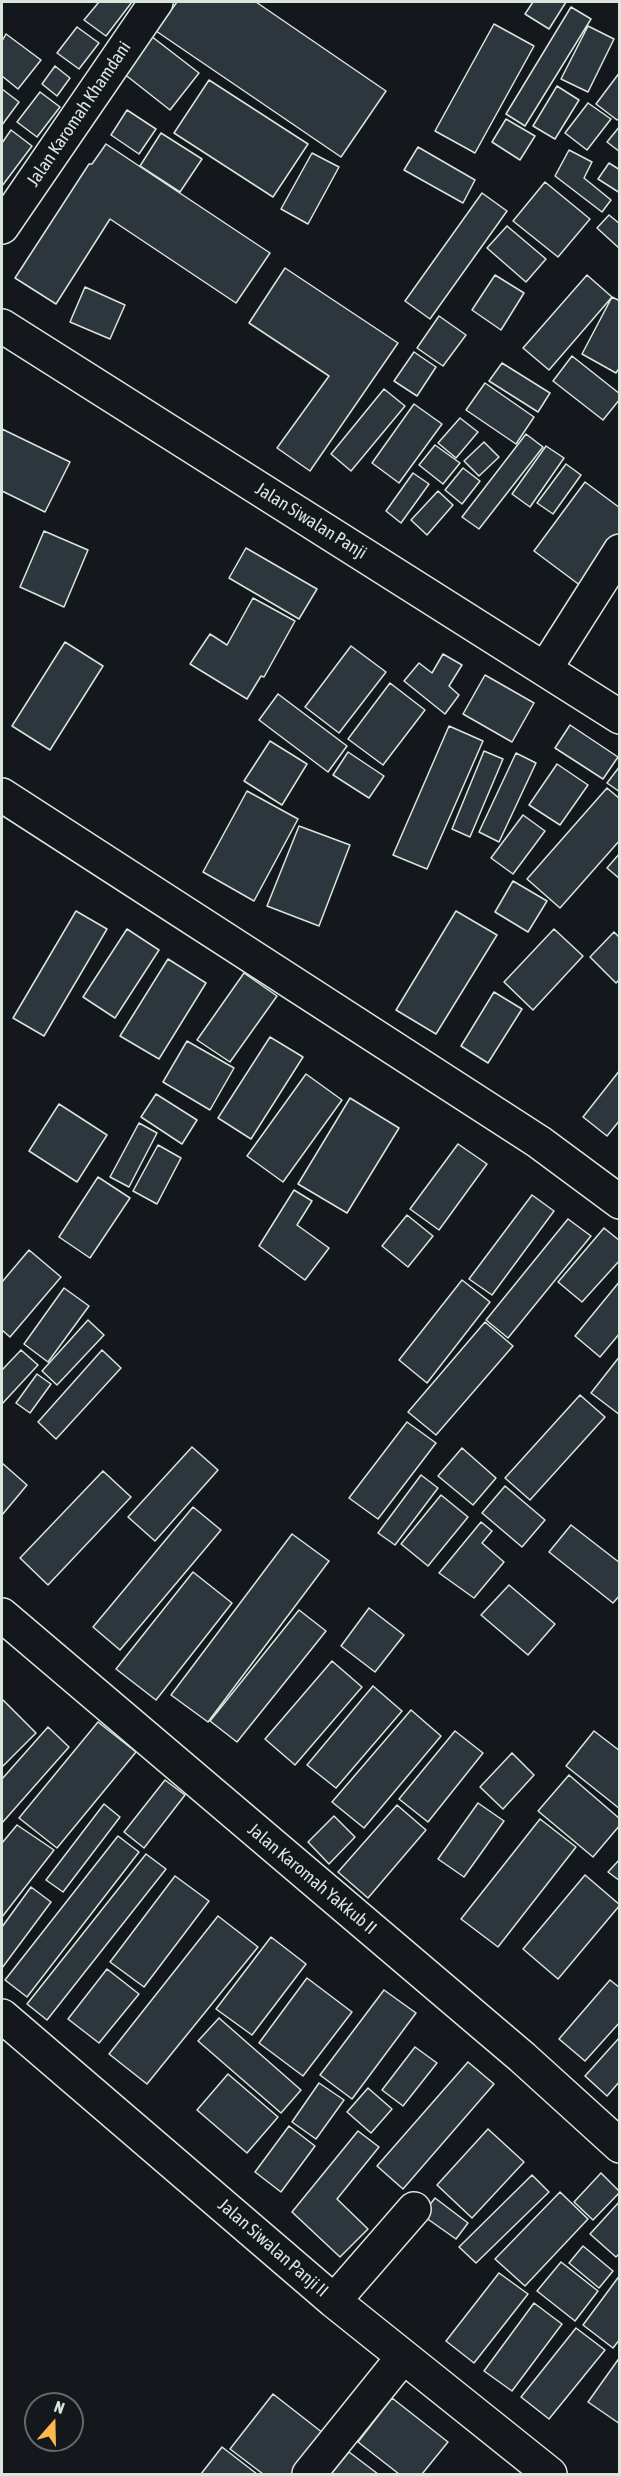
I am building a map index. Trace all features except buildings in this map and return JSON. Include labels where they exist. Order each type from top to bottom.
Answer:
[{"type":"street","name":"Jalan Karomah Khamdani","points":[[2,227],[156,2]]},
{"type":"street","name":"Jalan Siwalan Panji","points":[[2,326],[620,717]]},
{"type":"street","points":[[545,669],[620,551]]},
{"type":"street","points":[[2,795],[539,1142],[620,1202]]},
{"type":"street","name":"Jalan Karomah Yakkub II","points":[[2,1615],[522,2057],[620,2146]]},
{"type":"street","name":"Jalan Siwalan Panji II","points":[[2,2016],[334,2301],[536,2470]]},
{"type":"street","points":[[334,2301],[414,2209]]},
{"type":"street","points":[[309,2475],[403,2357]]}]
